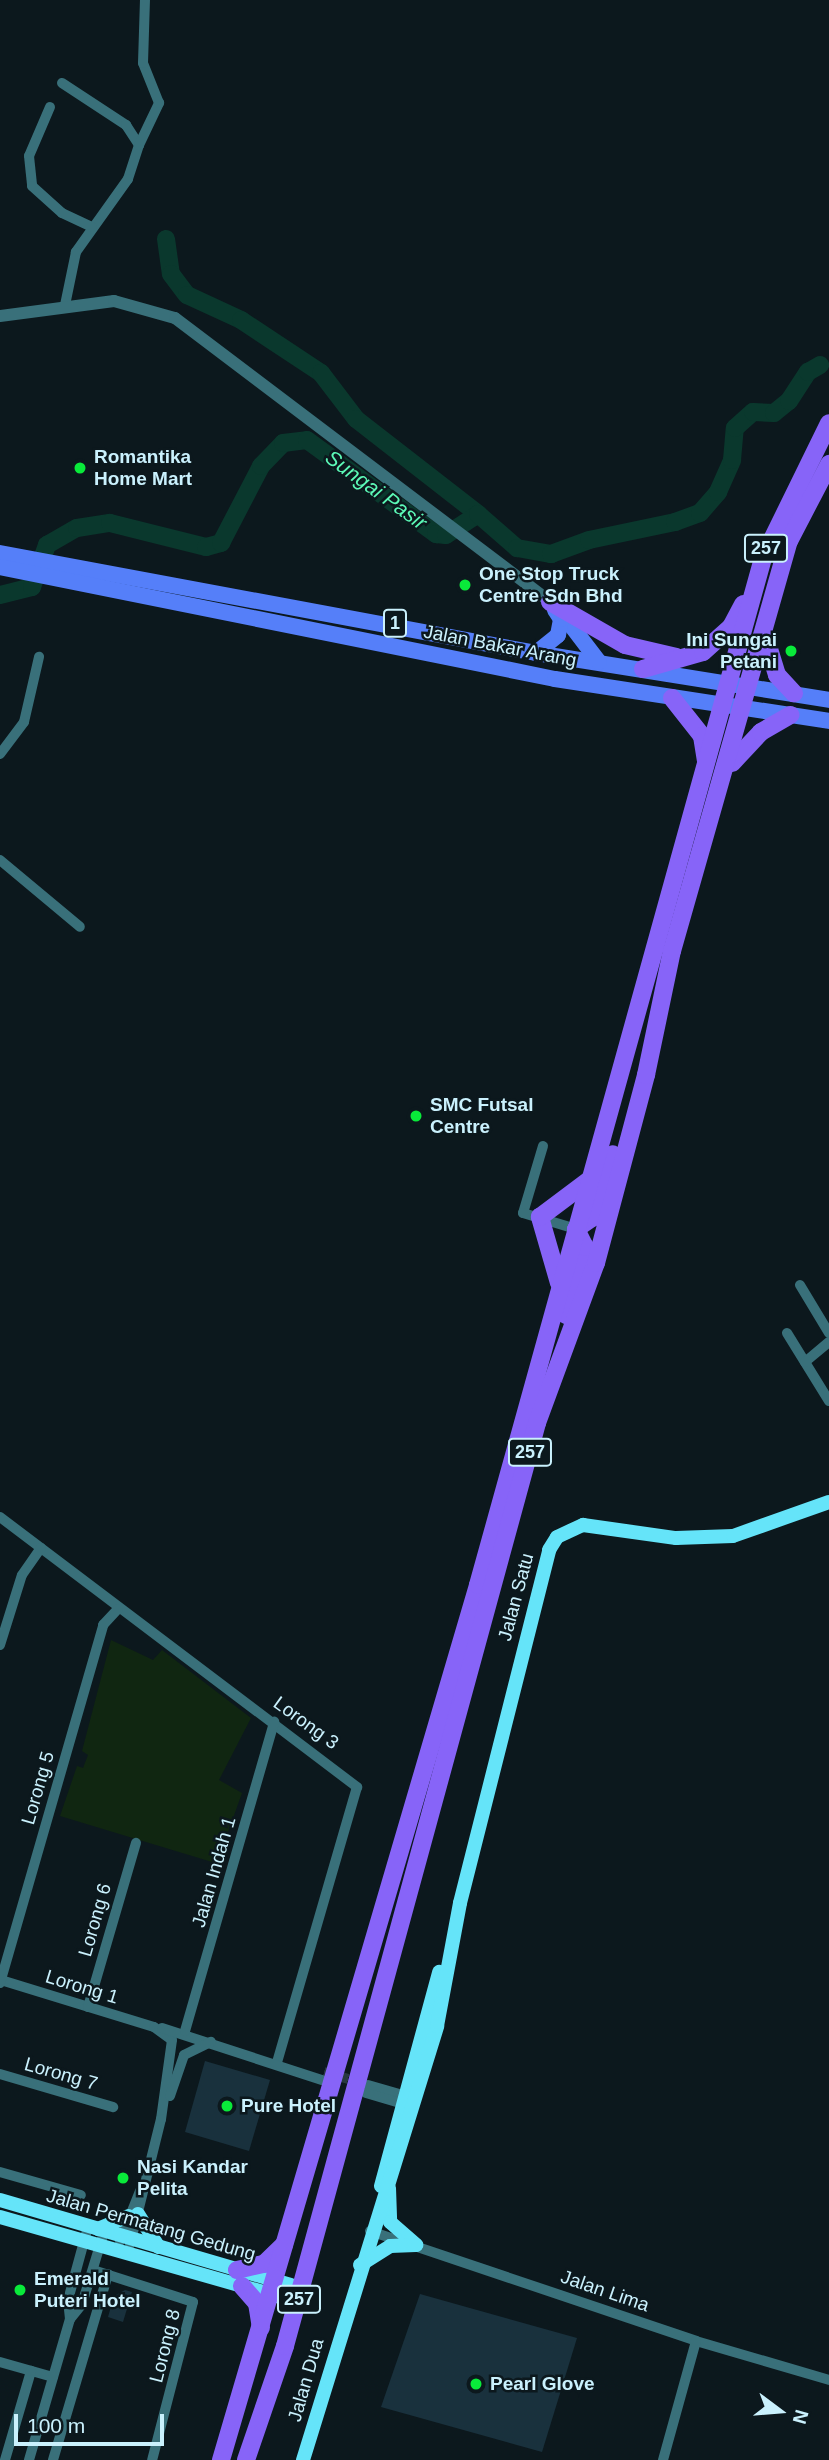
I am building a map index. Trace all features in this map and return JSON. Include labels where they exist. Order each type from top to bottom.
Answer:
[{"type":"highway","name":"257","points":[[221,2460],[262,2334],[282,2290],[287,2241],[708,767],[763,558],[829,423]]},
{"type":"highway","name":"257","points":[[248,2451],[285,2346],[537,1423],[596,1264],[646,1075],[672,951],[726,771],[789,541],[829,464]]},
{"type":"highway","points":[[643,669],[690,658],[731,627],[763,558]]},
{"type":"highway","points":[[550,602],[642,652],[690,658]]},
{"type":"highway","points":[[765,626],[766,651],[777,675],[794,692]]},
{"type":"highway","points":[[672,698],[702,736],[708,767]]},
{"type":"highway","points":[[726,771],[751,740],[791,715]]},
{"type":"highway","points":[[537,1423],[583,1255],[576,1229],[592,1218],[621,1127],[646,1075]]},
{"type":"highway","points":[[560,1290],[540,1217],[590,1179]]},
{"type":"highway","points":[[248,2451],[282,2290],[329,2164],[344,2136]]},
{"type":"highway","points":[[262,2334],[257,2303],[240,2278],[264,2264],[287,2241]]},
{"type":"main road","name":"Jalan Bakar Arang","points":[[7,561],[537,653],[794,692],[829,700]]},
{"type":"main road","name":"Jalan Bakar Arang","points":[[59,570],[672,698],[829,721]]},
{"type":"main road","points":[[537,653],[561,625],[550,602]]},
{"type":"main road","points":[[550,602],[575,626],[598,662]]},
{"type":"main road","name":"Jalan Satu","points":[[370,2231],[408,2101],[436,2026],[460,1903],[541,1567],[557,1537],[583,1525],[676,1538],[733,1536],[829,1502]]},
{"type":"main road","name":"Jalan Satu","points":[[379,2204],[388,2181],[408,2101]]},
{"type":"main road","points":[[388,2181],[390,2222],[416,2245]]},
{"type":"main road","name":"Jalan Permatang Gedung","points":[[0,2200],[124,2245],[282,2290]]},
{"type":"main road","points":[[95,2235],[133,2215],[159,2247]]},
{"type":"main road","name":"Jalan Permatang Gedung","points":[[0,2217],[95,2235]]},
{"type":"main road","name":"Jalan Dua","points":[[303,2460],[370,2231]]},
{"type":"main road","name":"Jalan Permatang Gedung","points":[[124,2245],[159,2247],[240,2278]]},
{"type":"main road","points":[[360,2265],[390,2246],[416,2245]]},
{"type":"street","points":[[65,305],[70,268],[92,227],[128,179],[139,145],[159,103],[144,63],[148,33],[141,11],[145,0]]},
{"type":"street","points":[[62,83],[126,125],[139,145]]},
{"type":"street","points":[[50,107],[29,156],[32,186],[52,206],[92,227]]},
{"type":"street","points":[[0,316],[65,305],[135,303],[175,318],[550,602]]},
{"type":"street","points":[[0,754],[23,722],[39,657]]},
{"type":"street","points":[[0,860],[80,926]]},
{"type":"street","points":[[543,1146],[523,1213],[576,1229]]},
{"type":"street","points":[[800,1284],[829,1333]]},
{"type":"street","points":[[787,1333],[829,1401]]},
{"type":"street","points":[[805,1362],[829,1342]]},
{"type":"street","name":"Lorong 3","points":[[0,1517],[118,1609],[274,1722],[357,1787],[278,2064]]},
{"type":"street","points":[[0,1644],[22,1575],[41,1548]]},
{"type":"street","name":"Lorong 5","points":[[0,1981],[103,1625],[118,1609]]},
{"type":"street","name":"Jalan Indah 1","points":[[185,2031],[274,1722]]},
{"type":"street","name":"Lorong 6","points":[[88,2007],[136,1843]]},
{"type":"street","name":"Lorong 1","points":[[0,1981],[154,2027],[185,2031],[278,2064],[323,2076]]},
{"type":"street","points":[[154,2027],[170,2036],[174,2049],[161,2119]]},
{"type":"street","points":[[174,2049],[187,2037],[214,2042]]},
{"type":"street","points":[[124,2245],[161,2119],[184,2055],[197,2045],[214,2042]]},
{"type":"street","name":"Lorong 7","points":[[0,2074],[113,2107]]},
{"type":"street","points":[[367,2089],[408,2101]]},
{"type":"street","points":[[0,2172],[81,2195]]},
{"type":"street","name":"Jalan Lima","points":[[370,2231],[696,2341],[829,2380]]},
{"type":"street","points":[[29,2460],[71,2319],[82,2304],[93,2270],[95,2235]]},
{"type":"street","points":[[71,2319],[68,2300],[95,2235]]},
{"type":"street","name":"Lorong 8","points":[[93,2270],[193,2302],[152,2460]]},
{"type":"street","points":[[53,2460],[108,2274]]},
{"type":"street","points":[[663,2460],[696,2341]]},
{"type":"street","points":[[0,2361],[53,2377]]},
{"type":"street","points":[[5,2460],[31,2371]]},
{"type":"green space","points":[[111,1640],[153,1660],[162,1650],[251,1718],[219,1780],[242,1793],[222,1849],[226,1851],[222,1865],[60,1816],[77,1766],[83,1768],[88,1755],[82,1751]]},
{"type":"building","name":"Pure Hotel","points":[[205,2061],[270,2080],[249,2151],[185,2132]]},
{"type":"building","points":[[125,2290],[132,2292],[123,2322],[108,2317],[114,2296]]},
{"type":"building","name":"Pearl Glove","points":[[420,2294],[577,2338],[542,2452],[381,2407]]},
{"type":"waterway","points":[[166,239],[171,274],[187,295],[241,320],[321,373],[356,419],[478,514]]},
{"type":"waterway","name":"Sungai Pasir","points":[[0,595],[32,587],[47,545],[77,528],[110,523],[206,547],[221,543],[261,466],[283,443],[307,440],[436,534],[446,535],[478,514],[517,548],[551,554],[589,540],[675,522],[700,513],[718,492],[732,460],[735,428],[753,412],[774,413],[789,401],[808,372],[820,365]]},
{"type":"tunnel","points":[[324,2072],[362,2083]]},
{"type":"place","name":"Romantika Home Mart","points":[[80,468]]},
{"type":"place","name":"One Stop Truck Centre Sdn Bhd","points":[[465,585]]},
{"type":"place","name":"Ini Sungai Petani","points":[[791,651]]},
{"type":"place","name":"SMC Futsal Centre","points":[[416,1116]]},
{"type":"place","name":"Pure Hotel","points":[[227,2106]]},
{"type":"place","name":"Nasi Kandar Pelita","points":[[123,2178]]},
{"type":"place","name":"Emerald Puteri Hotel","points":[[20,2290]]},
{"type":"place","name":"Pearl Glove","points":[[476,2384]]}]
